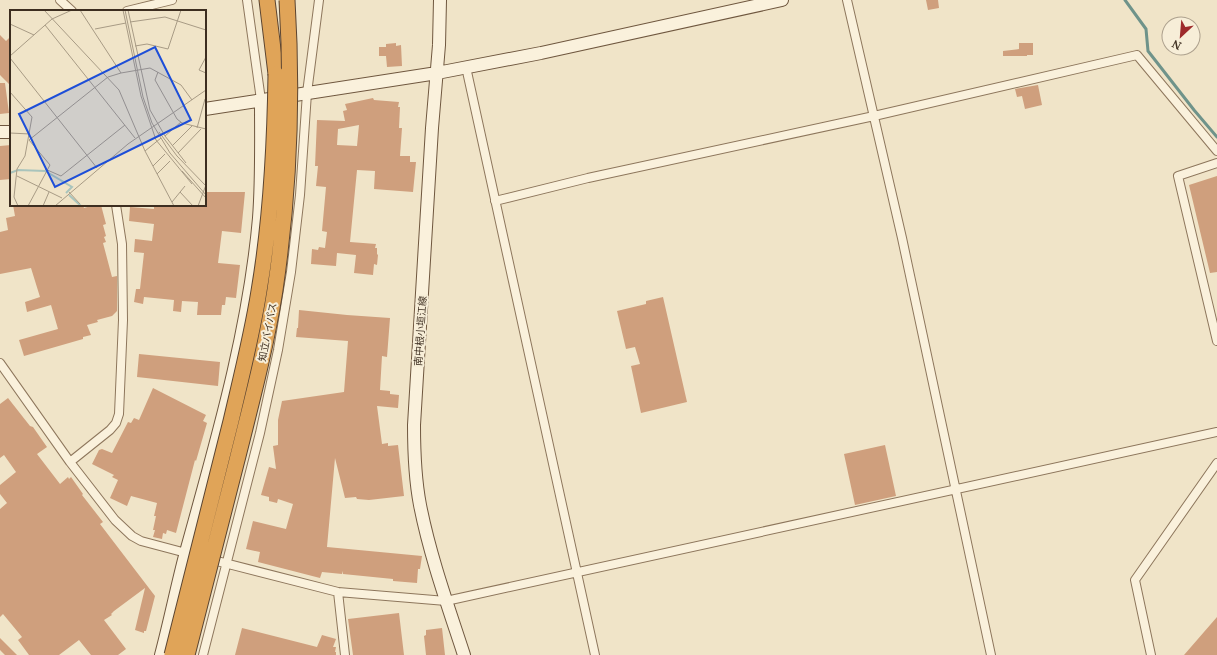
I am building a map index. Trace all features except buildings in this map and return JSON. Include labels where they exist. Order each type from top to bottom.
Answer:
[{"type":"highway","points":[[267,0],[276,74]]},
{"type":"highway","points":[[272,0],[276,74]]},
{"type":"highway","name":"知立バイパス","points":[[187,655],[252,400],[275,291],[285,194],[290,119],[290,70],[287,0]]},
{"type":"highway","points":[[290,119],[296,71],[298,30],[296,0]]},
{"type":"highway","name":"知立バイパス","points":[[172,655],[225,447],[250,339],[259,290],[271,191],[276,120],[276,74]]},
{"type":"street","points":[[60,0],[71,10]]},
{"type":"street","points":[[131,10],[172,0]]},
{"type":"street","points":[[161,655],[186,553],[218,437],[235,363],[251,279],[259,218],[261,100],[247,0]]},
{"type":"street","points":[[203,655],[260,433],[278,350],[291,272],[300,195],[307,93],[319,0]]},
{"type":"street","name":"南中根小垣江線","points":[[440,0],[439,45],[414,426],[414,450],[420,504],[426,533],[464,655]]},
{"type":"street","points":[[206,109],[466,68],[782,0]]},
{"type":"street","points":[[847,0],[928,358],[991,655]]},
{"type":"street","points":[[495,200],[596,176],[874,116],[1137,55],[1217,151]]},
{"type":"street","points":[[466,68],[595,655]]},
{"type":"street","points":[[1217,163],[1178,176],[1217,341]]},
{"type":"street","points":[[70,462],[110,430],[116,423],[119,414],[123,320],[122,252],[116,206]]},
{"type":"street","points":[[0,363],[70,462],[115,520],[132,536],[141,541],[338,592],[446,601],[1217,432]]},
{"type":"street","points":[[1151,655],[1135,580],[1216,467]]},
{"type":"street","points":[[338,592],[345,655]]},
{"type":"waterway","points":[[1125,0],[1146,29],[1148,51],[1217,137]]}]
